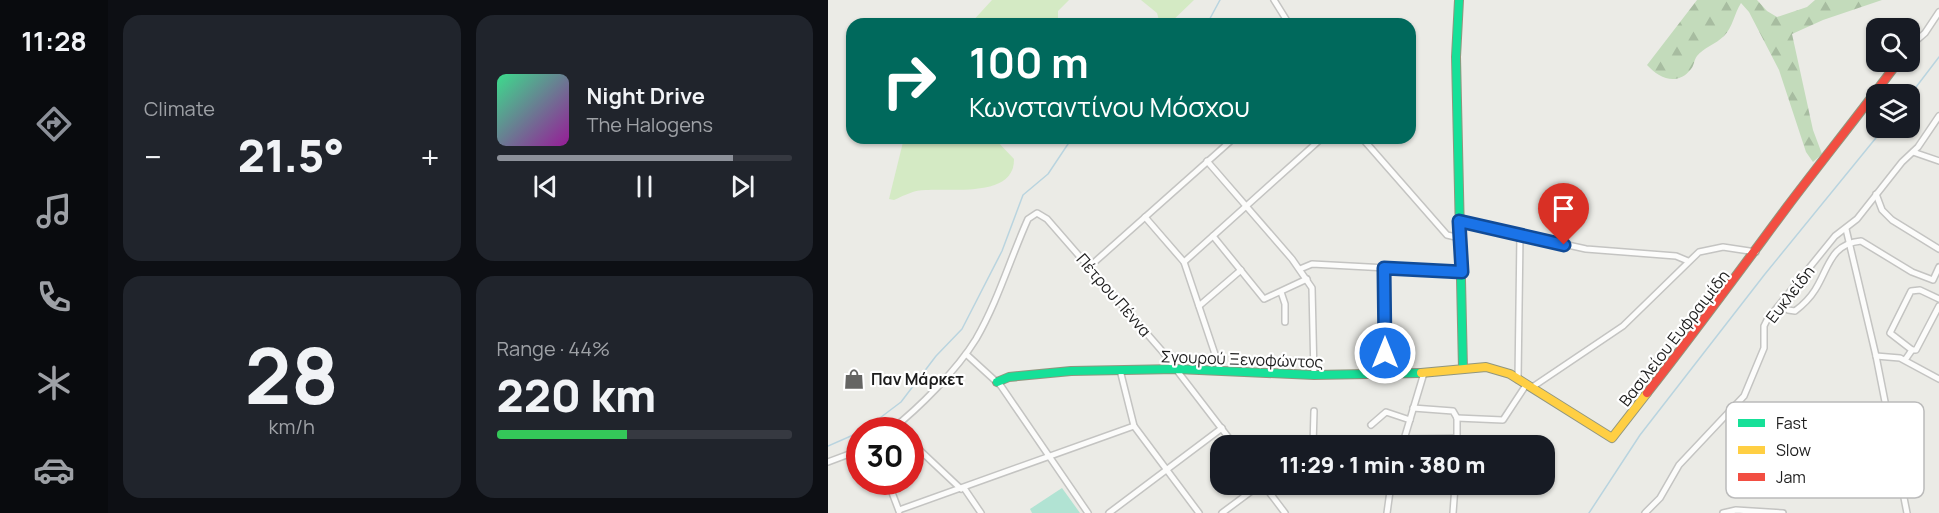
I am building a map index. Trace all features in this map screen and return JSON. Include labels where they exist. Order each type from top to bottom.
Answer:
[{"type":"street","points":[[1274,0],[1285,18]]},
{"type":"street","points":[[1459,0],[1456,57],[1463,369]]},
{"type":"street","points":[[1920,37],[1939,12]]},
{"type":"street","name":"Βασιλείου Ευφραιμίδη","points":[[1611,438],[1616,436],[1756,252],[1817,166],[1849,130],[1891,72]]},
{"type":"street","name":"Ευκλείδη","points":[[1738,402],[1744,396],[1764,348],[1764,325],[1835,236],[1846,229],[1913,152],[1939,116]]},
{"type":"street","points":[[1089,267],[1227,144]]},
{"type":"street","points":[[1184,262],[1315,144]]},
{"type":"street","points":[[1367,144],[1447,235],[1460,238]]},
{"type":"street","points":[[1913,152],[1939,161]]},
{"type":"street","points":[[1207,161],[1307,279],[1313,292],[1314,375]]},
{"type":"street","points":[[1876,194],[1882,210],[1892,220],[1939,249]]},
{"type":"street","name":"Πέτρου Πέννα","points":[[966,354],[997,297],[1030,217],[1037,213],[1044,216],[1177,369],[1227,435]]},
{"type":"street","points":[[1145,217],[1184,262],[1220,369]]},
{"type":"street","points":[[1459,221],[1586,249],[1679,257],[1688,261]]},
{"type":"street","points":[[1846,229],[1885,402]]},
{"type":"street","points":[[1518,380],[1520,235]]},
{"type":"street","points":[[1213,236],[1264,299],[1307,279]]},
{"type":"street","points":[[1780,304],[1788,310],[1796,311],[1816,289],[1828,260],[1838,248],[1849,244],[1861,242],[1912,272],[1933,280],[1939,267]]},
{"type":"street","points":[[1457,418],[1503,420],[1529,386],[1623,326],[1699,252],[1712,248],[1756,252]]},
{"type":"street","points":[[1300,269],[1312,264],[1462,272]]},
{"type":"street","points":[[1384,268],[1385,375]]},
{"type":"street","points":[[1199,306],[1241,270]]},
{"type":"street","points":[[1912,350],[1890,333],[1911,291],[1920,290],[1939,300]]},
{"type":"street","points":[[1281,292],[1285,304],[1285,322]]},
{"type":"street","points":[[1905,360],[1912,350],[1916,350],[1939,306]]},
{"type":"street","points":[[906,417],[966,354],[997,382],[1088,513]]},
{"type":"street","points":[[1876,356],[1890,355],[1905,360],[1939,379]]},
{"type":"street","name":"Σγουρού Ξενοφώντος","points":[[997,382],[1009,377],[1054,372],[1120,370],[1220,369],[1314,375],[1385,375],[1494,368],[1529,386],[1611,438]]},
{"type":"street","points":[[1120,370],[1134,426],[1199,513]]},
{"type":"street","points":[[1405,435],[1424,373]]},
{"type":"street","points":[[1413,408],[1453,411],[1457,418],[1457,435]]},
{"type":"street","points":[[1313,435],[1314,411]]},
{"type":"street","points":[[1371,425],[1386,412],[1410,420]]},
{"type":"street","name":"Ευκλείδη","points":[[1645,513],[1660,498],[1679,465],[1726,415]]},
{"type":"street","points":[[893,495],[899,512],[1134,426]]},
{"type":"street","points":[[1109,513],[1222,428]]},
{"type":"street","points":[[924,454],[962,488],[981,513]]},
{"type":"street","points":[[828,462],[846,455]]},
{"type":"street","points":[[1222,513],[1247,495]]},
{"type":"street","points":[[1271,495],[1285,513]]},
{"type":"street","points":[[1387,513],[1389,495]]},
{"type":"street","points":[[1453,513],[1454,495]]},
{"type":"street","points":[[1904,498],[1907,513]]},
{"type":"street","points":[[1723,513],[1736,510],[1783,513]]},
{"type":"green space","points":[[992,0],[1069,0],[1058,11],[1058,18],[976,18]]},
{"type":"green space","points":[[1141,0],[1194,0],[1175,18],[1158,18],[1157,13]]},
{"type":"green space","points":[[1697,0],[1757,0],[1767,11],[1777,17],[1807,7],[1815,0],[1882,0],[1823,20],[1792,34],[1813,130],[1822,154],[1813,162],[1806,152],[1779,70],[1749,12],[1741,3],[1727,32],[1721,39],[1700,53],[1686,75],[1668,79],[1657,74],[1647,65]]},
{"type":"green space","points":[[903,144],[1000,144],[1014,159],[1012,171],[1004,180],[993,185],[966,190],[922,190],[894,200],[889,199]]},
{"type":"green space","points":[[1062,488],[1080,513],[1032,513],[1030,509]]},
{"type":"waterway","points":[[1210,18],[1220,0]]},
{"type":"waterway","points":[[1918,84],[1939,57]]},
{"type":"waterway","points":[[1589,513],[1640,435],[1765,274],[1876,138]]},
{"type":"waterway","points":[[881,417],[901,402],[936,356],[962,329],[1002,251],[1023,195],[1048,174],[1068,144]]},
{"type":"waterway","points":[[828,446],[846,438]]},
{"type":"traffic: fast","points":[[1459,0],[1456,57],[1463,369]]},
{"type":"traffic: fast","points":[[997,382],[1009,377],[1071,371],[1177,369],[1314,375],[1421,373]]},
{"type":"traffic: slow","points":[[1421,373],[1486,367],[1510,374],[1612,438],[1647,393]]},
{"type":"traffic: jam","points":[[1647,393],[1890,72]]},
{"type":"place","name":"Παν Μάρκετ","points":[[854,379]]},
{"type":"route","points":[[1385,353],[1384,268],[1462,272],[1459,221],[1564,245]]}]
